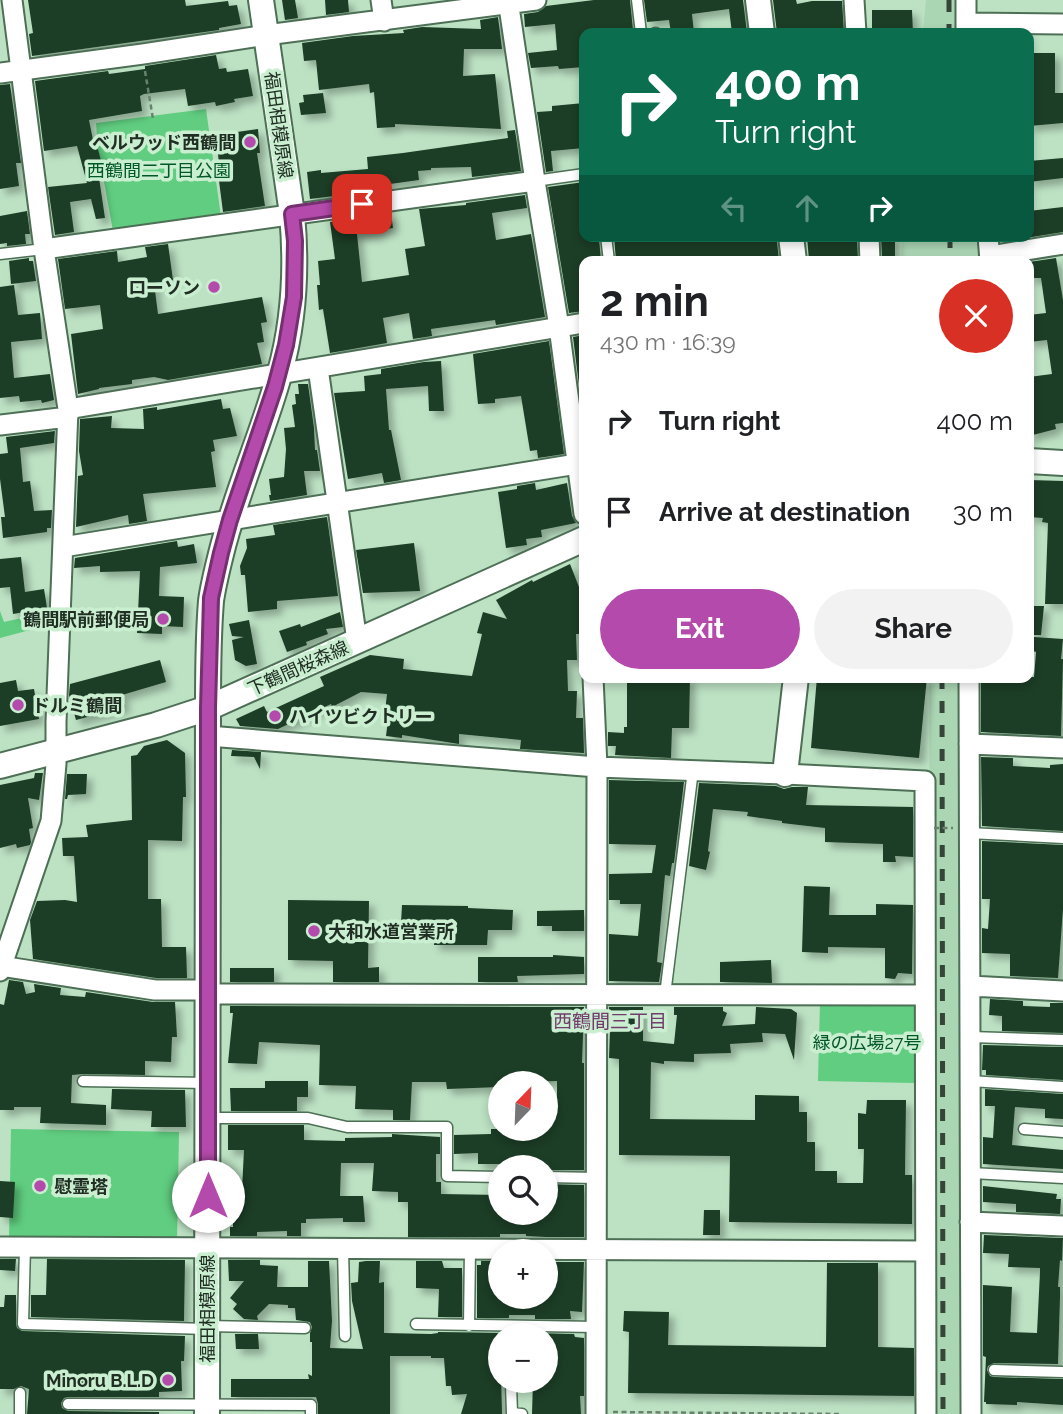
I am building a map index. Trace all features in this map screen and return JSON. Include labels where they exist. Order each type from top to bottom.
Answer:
[{"type":"street","points":[[12,0],[68,413],[51,821],[1,968],[155,990],[208,992],[925,995]]},
{"type":"street","name":"福田相模原線","points":[[207,1409],[208,708],[211,598],[230,520],[279,374],[294,297],[295,241],[292,214],[261,0]]},
{"type":"street","points":[[381,0],[384,21]]},
{"type":"street","points":[[0,73],[536,0]]},
{"type":"street","points":[[758,0],[761,28]]},
{"type":"street","points":[[854,0],[856,28]]},
{"type":"street","points":[[966,0],[966,28],[1063,24]]},
{"type":"street","points":[[508,2],[559,327],[579,478]]},
{"type":"street","points":[[44,249],[535,181]]},
{"type":"street","points":[[989,251],[1063,244]]},
{"type":"street","points":[[0,425],[279,374],[579,324]]},
{"type":"street","points":[[318,368],[357,641]]},
{"type":"street","points":[[1034,461],[1063,463]]},
{"type":"street","points":[[64,547],[577,464]]},
{"type":"street","name":"下鶴間桜森線","points":[[0,766],[156,725],[208,708],[579,541]]},
{"type":"street","points":[[593,683],[597,767],[596,1413]]},
{"type":"street","points":[[785,774],[795,683]]},
{"type":"street","points":[[969,683],[969,744],[961,830],[970,986],[971,1414]]},
{"type":"street","points":[[208,736],[597,767],[925,780],[926,1414]]},
{"type":"street","points":[[969,744],[1063,748]]},
{"type":"street","points":[[970,986],[1063,991]]},
{"type":"street","points":[[970,1222],[1063,1226]]},
{"type":"street","points":[[0,1247],[925,1251]]},
{"type":"lane","points":[[638,0],[641,28]]},
{"type":"lane","points":[[535,181],[579,175]]},
{"type":"lane","points":[[0,254],[44,249]]},
{"type":"lane","points":[[665,995],[693,770]]},
{"type":"lane","points":[[961,830],[1063,838]]},
{"type":"lane","points":[[970,1037],[1063,1040]]},
{"type":"lane","points":[[83,1081],[208,1083]]},
{"type":"lane","points":[[970,1081],[1063,1087]]},
{"type":"lane","points":[[208,1118],[308,1118],[347,1127],[447,1127],[447,1176],[488,1177]]},
{"type":"lane","points":[[1024,1129],[1063,1132]]},
{"type":"lane","points":[[971,1173],[1063,1178]]},
{"type":"lane","points":[[558,1177],[596,1178]]},
{"type":"lane","points":[[24,1247],[23,1324],[304,1328]]},
{"type":"lane","points":[[343,1248],[345,1336]]},
{"type":"lane","points":[[468,1326],[470,1249]]},
{"type":"lane","points":[[416,1324],[595,1327]]},
{"type":"lane","points":[[994,1370],[1063,1372]]},
{"type":"lane","points":[[20,1393],[20,1414]]},
{"type":"lane","points":[[511,1393],[512,1413],[522,1414]]},
{"type":"lane","points":[[68,1404],[207,1409],[311,1405],[311,1414]]},
{"type":"path","points":[[143,54],[153,118]]},
{"type":"path","points":[[934,828],[961,830]]},
{"type":"path","points":[[596,1413],[841,1414]]},
{"type":"shaded area","points":[[926,0],[959,0],[959,28],[923,28]]},
{"type":"shaded area","points":[[903,242],[978,242],[980,256],[901,256]]},
{"type":"shaded area","points":[[929,683],[959,683],[959,1414],[932,1414]]},
{"type":"green space","name":"西鶴間二丁目公園","points":[[206,109],[221,217],[113,231],[96,123]]},
{"type":"green space","points":[[0,611],[4,622],[44,613],[45,626],[0,638]]},
{"type":"green space","name":"緑の広場27号","points":[[820,1002],[916,1004],[914,1083],[818,1081]]},
{"type":"green space","points":[[11,1129],[179,1132],[177,1242],[9,1239]]},
{"type":"building","points":[[28,0],[185,0],[186,6],[228,1],[229,6],[237,5],[241,24],[219,30],[32,56],[29,34],[33,33]]},
{"type":"building","points":[[282,0],[295,0],[298,18],[285,20]]},
{"type":"building","points":[[325,0],[348,0],[349,12],[326,15]]},
{"type":"building","points":[[594,0],[630,0],[633,28],[579,28],[579,67],[531,68],[528,53],[557,50],[555,24],[525,27],[524,14],[538,12],[546,6]]},
{"type":"building","points":[[644,0],[743,0],[746,28],[731,28],[729,9],[692,14],[693,28],[670,28],[669,20],[647,22]]},
{"type":"building","points":[[773,0],[796,0],[797,4],[842,1],[844,28],[776,28]]},
{"type":"building","points":[[872,10],[912,10],[913,28],[872,28]]},
{"type":"building","points":[[498,17],[502,49],[464,49],[463,76],[495,74],[501,129],[395,124],[395,127],[377,128],[374,92],[370,93],[369,84],[319,90],[316,60],[304,61],[302,43],[404,33],[403,30],[422,27],[481,29],[480,20]]},
{"type":"building","points":[[1034,53],[1055,53],[1055,93],[1063,93],[1063,123],[1034,126]]},
{"type":"building","points":[[216,55],[219,69],[226,68],[227,72],[248,69],[253,96],[216,106],[215,102],[188,106],[185,89],[144,94],[140,96],[142,111],[89,120],[95,150],[98,149],[103,169],[98,171],[105,218],[96,219],[91,199],[70,202],[74,232],[55,235],[48,187],[87,183],[77,146],[44,151],[35,81],[145,69],[145,66]]},
{"type":"building","points":[[10,84],[21,163],[16,163],[19,186],[0,189],[0,85]]},
{"type":"building","points":[[323,93],[326,113],[301,115],[299,103],[304,102],[303,95]]},
{"type":"building","points":[[579,103],[579,148],[551,151],[553,171],[546,172],[537,112],[552,111],[552,106]]},
{"type":"building","points":[[258,129],[260,153],[257,153],[265,206],[223,212],[216,135]]},
{"type":"building","points":[[515,130],[521,171],[472,177],[471,167],[431,168],[418,171],[419,180],[383,185],[384,190],[310,199],[307,172],[368,169],[367,157],[508,138],[507,131]]},
{"type":"building","points":[[1063,158],[1063,178],[1034,181],[1034,161]]},
{"type":"building","points":[[579,183],[579,242],[599,242],[601,256],[579,256],[579,312],[569,313],[548,187]]},
{"type":"building","points":[[525,195],[527,208],[492,213],[496,240],[531,234],[545,317],[496,325],[495,320],[431,329],[432,336],[413,339],[409,313],[383,318],[387,343],[330,353],[323,309],[319,310],[317,285],[320,285],[318,261],[335,259],[330,222],[391,213],[393,228],[357,234],[362,282],[409,275],[405,249],[425,246],[419,209],[466,205]]},
{"type":"building","points":[[1063,207],[1063,232],[1034,237],[1034,210]]},
{"type":"building","points":[[27,211],[30,234],[25,234],[26,244],[0,244],[0,216]]},
{"type":"building","points":[[614,242],[777,242],[778,256],[616,256]]},
{"type":"building","points":[[807,242],[857,242],[858,256],[809,256]]},
{"type":"building","points":[[881,242],[895,242],[895,256],[882,256]]},
{"type":"building","points":[[168,244],[173,280],[154,283],[158,314],[262,297],[267,322],[261,323],[264,342],[257,343],[262,364],[168,380],[154,377],[132,380],[132,384],[78,394],[71,334],[103,329],[100,305],[65,309],[58,259],[117,251],[118,262],[147,257],[145,247]]},
{"type":"building","points":[[29,258],[29,261],[33,261],[36,281],[11,284],[9,261]]},
{"type":"building","points":[[1056,258],[1063,300],[1063,423],[1055,424],[1056,429],[1034,435],[1034,376],[1052,374],[1047,340],[1034,341],[1034,314],[1046,313],[1041,278],[1034,278],[1034,261]]},
{"type":"building","points":[[14,285],[18,315],[40,313],[42,339],[11,342],[14,378],[50,374],[54,400],[42,403],[41,400],[20,402],[19,396],[0,398],[0,287]]},
{"type":"building","points":[[579,336],[579,385],[573,337]]},
{"type":"building","points":[[549,341],[564,454],[538,458],[537,450],[530,451],[521,396],[495,399],[495,403],[478,404],[473,354]]},
{"type":"building","points":[[441,361],[444,411],[429,411],[428,386],[386,389],[389,430],[401,480],[384,483],[382,473],[348,479],[334,393],[365,391],[364,376],[381,374],[381,369]]},
{"type":"building","points":[[298,384],[308,384],[320,471],[304,471],[307,495],[270,501],[269,479],[284,477],[284,428],[295,427],[292,405],[296,404],[295,394],[299,394]]},
{"type":"building","points":[[221,399],[223,409],[230,408],[237,436],[213,440],[215,451],[211,452],[216,487],[143,494],[147,521],[129,524],[128,515],[76,527],[78,476],[83,475],[79,451],[80,419],[112,416],[111,428],[144,429],[143,409],[157,407],[157,410]]},
{"type":"building","points":[[55,431],[54,443],[20,448],[23,482],[30,481],[34,511],[52,510],[51,528],[47,528],[47,532],[3,538],[1,517],[5,517],[0,454],[8,453],[6,437]]},
{"type":"building","points":[[1034,480],[1063,481],[1063,604],[1045,604],[1048,523],[1042,522],[1043,518],[1034,517]]},
{"type":"building","points":[[535,483],[536,490],[567,483],[572,516],[576,523],[541,530],[542,537],[526,539],[527,545],[506,548],[498,492]]},
{"type":"building","points":[[327,517],[338,596],[277,601],[277,609],[248,612],[245,575],[241,575],[240,566],[247,548],[246,539],[275,535],[273,525]]},
{"type":"building","points":[[177,541],[178,547],[194,544],[197,563],[160,567],[159,596],[184,597],[183,627],[162,626],[162,634],[137,633],[140,571],[100,572],[100,566],[74,568],[75,558]]},
{"type":"building","points":[[414,543],[420,591],[363,593],[356,550]]},
{"type":"building","points":[[21,557],[25,592],[44,589],[47,608],[13,614],[10,587],[0,588],[0,559]]},
{"type":"building","points":[[570,564],[579,587],[577,660],[567,660],[568,691],[577,691],[576,718],[583,718],[584,753],[520,749],[521,740],[459,734],[459,744],[402,735],[402,738],[386,736],[388,720],[384,720],[387,694],[361,692],[278,729],[240,726],[236,719],[264,706],[267,712],[324,686],[320,677],[370,655],[404,659],[403,669],[472,676],[482,634],[477,633],[483,612],[507,619],[496,600],[532,580],[533,582]]},
{"type":"building","points":[[1034,606],[1044,606],[1041,635],[1034,635]]},
{"type":"building","points":[[340,612],[343,627],[326,629],[328,634],[287,652],[279,631],[300,624],[301,627]]},
{"type":"building","points":[[249,620],[257,664],[246,666],[235,660],[232,640],[244,637],[232,636],[229,624]]},
{"type":"building","points":[[1034,637],[1063,639],[1061,736],[981,732],[981,683],[1034,683]]},
{"type":"building","points":[[160,660],[166,682],[122,695],[125,707],[76,720],[69,695],[70,684]]},
{"type":"building","name":"ドルミ鶴間","points":[[16,680],[18,691],[34,689],[39,719],[0,726],[0,683]]},
{"type":"building","points":[[627,683],[690,683],[689,728],[672,728],[671,758],[615,755],[616,746],[608,746],[608,732],[624,733],[624,727],[627,727]]},
{"type":"building","points":[[816,683],[926,683],[919,758],[811,748]]},
{"type":"building","points":[[167,740],[185,753],[186,797],[183,797],[182,841],[148,840],[148,899],[161,899],[162,947],[186,947],[187,978],[156,978],[33,959],[30,920],[37,901],[77,902],[74,856],[63,856],[62,838],[88,837],[86,825],[132,820],[131,756],[137,755],[144,746]]},
{"type":"building","points":[[232,750],[261,752],[260,769],[254,757],[231,756]]},
{"type":"building","points":[[981,757],[1013,758],[1013,766],[1050,768],[1050,765],[1063,764],[1063,831],[982,826]]},
{"type":"building","points":[[35,773],[43,773],[39,800],[28,798],[33,828],[29,829],[30,845],[17,848],[16,844],[0,848],[0,785],[34,778]]},
{"type":"building","points":[[67,774],[87,774],[86,794],[68,795],[65,799]]},
{"type":"building","points":[[609,780],[684,782],[674,863],[670,876],[665,875],[657,962],[662,963],[659,982],[609,981],[609,934],[638,936],[641,904],[620,904],[620,900],[609,900],[609,874],[652,873],[656,845],[609,844]]},
{"type":"building","points":[[699,783],[776,786],[784,789],[808,787],[806,805],[913,807],[913,857],[895,856],[896,862],[883,862],[883,844],[825,842],[825,828],[747,816],[748,812],[713,809],[706,870],[689,866]]},
{"type":"building","points":[[982,841],[1063,845],[1063,909],[1058,978],[1010,976],[1010,954],[982,953],[982,928],[988,929],[990,899],[982,899]]},
{"type":"building","points":[[804,886],[830,887],[829,915],[876,915],[876,904],[913,905],[912,974],[898,973],[895,979],[885,978],[885,948],[828,947],[828,953],[802,952]]},
{"type":"building","points":[[288,900],[369,901],[368,968],[379,967],[379,982],[333,982],[333,961],[288,960]]},
{"type":"building","points":[[402,905],[513,910],[512,930],[488,930],[487,945],[434,945],[434,924],[401,923]]},
{"type":"building","points":[[584,910],[584,931],[552,931],[552,926],[537,926],[537,911]]},
{"type":"building","points":[[478,957],[584,957],[584,974],[517,976],[518,982],[478,982]]},
{"type":"building","points":[[771,960],[772,983],[720,982],[720,962]]},
{"type":"building","points":[[230,968],[274,968],[274,982],[230,982]]},
{"type":"building","points":[[9,980],[23,982],[26,994],[35,992],[34,984],[61,988],[60,995],[85,997],[86,992],[153,1002],[175,1002],[177,1037],[172,1037],[171,1062],[145,1061],[145,1075],[72,1075],[71,1103],[106,1105],[106,1125],[40,1123],[41,1107],[0,1110],[0,1004],[4,1005]]},
{"type":"building","points":[[990,999],[1023,1001],[1023,1006],[1050,1007],[1050,1003],[1063,1003],[1063,1033],[1002,1031],[1002,1016],[989,1015]]},
{"type":"building","points":[[230,1006],[584,1007],[584,1170],[558,1170],[558,1155],[488,1155],[488,1164],[478,1164],[478,1153],[454,1154],[454,1135],[488,1134],[488,1141],[558,1141],[558,1071],[488,1071],[488,1087],[447,1089],[446,1082],[412,1082],[410,1120],[393,1120],[393,1110],[355,1109],[356,1086],[319,1085],[320,1045],[259,1042],[257,1064],[228,1063],[233,1013],[230,1013]]},
{"type":"building","points":[[609,1007],[643,1007],[643,1041],[674,1044],[677,1015],[674,1015],[674,1007],[723,1007],[723,1011],[727,1013],[722,1026],[755,1024],[756,1007],[791,1009],[797,1013],[794,1060],[785,1034],[762,1033],[763,1042],[730,1044],[731,1053],[694,1054],[694,1062],[651,1062],[650,1119],[755,1120],[755,1095],[799,1096],[799,1112],[807,1112],[807,1142],[815,1142],[815,1171],[837,1171],[837,1183],[863,1183],[864,1149],[858,1149],[858,1113],[866,1114],[867,1100],[906,1100],[905,1175],[912,1175],[912,1224],[729,1222],[730,1156],[619,1155],[619,1059],[609,1058]]},
{"type":"building","points":[[983,1045],[1063,1047],[1063,1080],[986,1075],[986,1070],[982,1070]]},
{"type":"building","points":[[265,1081],[308,1081],[308,1097],[297,1097],[297,1111],[231,1111],[230,1088],[265,1088]]},
{"type":"building","points":[[112,1089],[185,1090],[186,1127],[151,1127],[152,1111],[111,1109]]},
{"type":"building","points":[[985,1089],[1063,1094],[1063,1119],[1045,1118],[1045,1109],[1015,1107],[1012,1145],[1063,1150],[1063,1169],[983,1164],[983,1137],[993,1138],[995,1106],[985,1106]]},
{"type":"building","points":[[228,1125],[304,1125],[304,1140],[345,1141],[345,1138],[392,1137],[392,1134],[440,1137],[440,1154],[436,1154],[436,1182],[441,1182],[441,1194],[488,1195],[488,1225],[558,1225],[558,1184],[584,1185],[584,1237],[500,1234],[500,1237],[408,1237],[408,1202],[398,1202],[398,1192],[372,1191],[374,1163],[341,1163],[340,1196],[363,1196],[365,1222],[343,1222],[343,1218],[306,1219],[306,1223],[301,1223],[301,1236],[287,1236],[287,1231],[257,1232],[257,1236],[230,1236],[233,1209],[241,1209],[244,1150],[228,1150]]},
{"type":"building","points":[[0,1181],[15,1182],[13,1218],[0,1217]]},
{"type":"building","points":[[983,1186],[1057,1194],[1056,1199],[1061,1199],[1060,1214],[1016,1212],[1016,1204],[983,1202]]},
{"type":"building","points":[[704,1210],[720,1210],[720,1235],[703,1235]]},
{"type":"building","points":[[984,1235],[1063,1238],[1058,1287],[1058,1364],[994,1363],[988,1366],[987,1370],[990,1376],[994,1377],[1063,1379],[1063,1405],[984,1402],[986,1357],[983,1356],[983,1285],[1012,1287],[1010,1332],[1037,1333],[1040,1268],[1008,1267],[1009,1254],[983,1253]]},
{"type":"building","points":[[0,1259],[16,1259],[15,1271],[0,1270]]},
{"type":"building","points":[[47,1259],[185,1260],[184,1321],[31,1317],[31,1295],[46,1295]]},
{"type":"building","points":[[228,1260],[260,1260],[260,1265],[278,1266],[277,1287],[308,1287],[308,1261],[329,1261],[332,1321],[330,1348],[363,1349],[352,1301],[351,1283],[358,1282],[359,1262],[380,1261],[379,1283],[384,1282],[384,1333],[488,1333],[488,1393],[501,1393],[502,1414],[461,1414],[467,1394],[452,1395],[451,1386],[446,1386],[444,1358],[431,1356],[390,1356],[390,1414],[318,1414],[316,1397],[231,1397],[231,1379],[309,1379],[308,1374],[312,1376],[312,1327],[310,1322],[296,1320],[295,1308],[288,1308],[288,1305],[269,1304],[257,1316],[258,1320],[244,1319],[233,1309],[237,1304],[230,1298],[244,1281],[229,1281]]},
{"type":"building","points":[[416,1261],[442,1261],[444,1268],[462,1268],[462,1317],[438,1317],[439,1289],[416,1288]]},
{"type":"building","points":[[481,1261],[488,1261],[488,1309],[558,1309],[558,1262],[584,1262],[582,1312],[570,1311],[571,1319],[535,1319],[535,1315],[477,1318],[477,1265],[481,1265]]},
{"type":"building","points":[[827,1263],[878,1263],[878,1347],[914,1348],[914,1396],[628,1393],[629,1332],[623,1331],[624,1311],[669,1312],[668,1345],[826,1347]]},
{"type":"building","points":[[5,1295],[16,1295],[16,1324],[22,1331],[185,1336],[184,1361],[181,1361],[182,1391],[159,1392],[159,1397],[68,1397],[61,1403],[62,1408],[68,1411],[159,1414],[27,1414],[29,1389],[21,1386],[0,1389],[0,1307],[4,1307]]},
{"type":"building","points":[[235,1334],[258,1334],[259,1349],[236,1349]]},
{"type":"building","points":[[558,1334],[574,1334],[575,1337],[584,1338],[584,1396],[580,1396],[581,1414],[532,1414],[533,1393],[558,1393]]},
{"type":"railway","points":[[949,0],[949,28]]},
{"type":"railway","points":[[950,242],[950,256]]},
{"type":"railway","points":[[942,683],[943,1414]]},
{"type":"place","name":"ベルウッド西鶴間","points":[[250,142]]},
{"type":"place","name":"ローソン","points":[[214,287]]},
{"type":"place","name":"鶴間駅前郵便局","points":[[163,619]]},
{"type":"place","name":"ドルミ鶴間","points":[[18,705]]},
{"type":"place","name":"ハイツビクトリー","points":[[275,716]]},
{"type":"place","name":"大和水道営業所","points":[[314,931]]},
{"type":"place","name":"慰霊塔","points":[[40,1186]]},
{"type":"place","name":"Minoru B.L.D","points":[[168,1380]]},
{"type":"district","name":"西鶴間三丁目","points":[[610,1021]]},
{"type":"route","points":[[208,1196],[208,656],[211,598],[230,520],[275,387],[286,345],[294,297],[295,241],[292,214],[362,204]]}]
